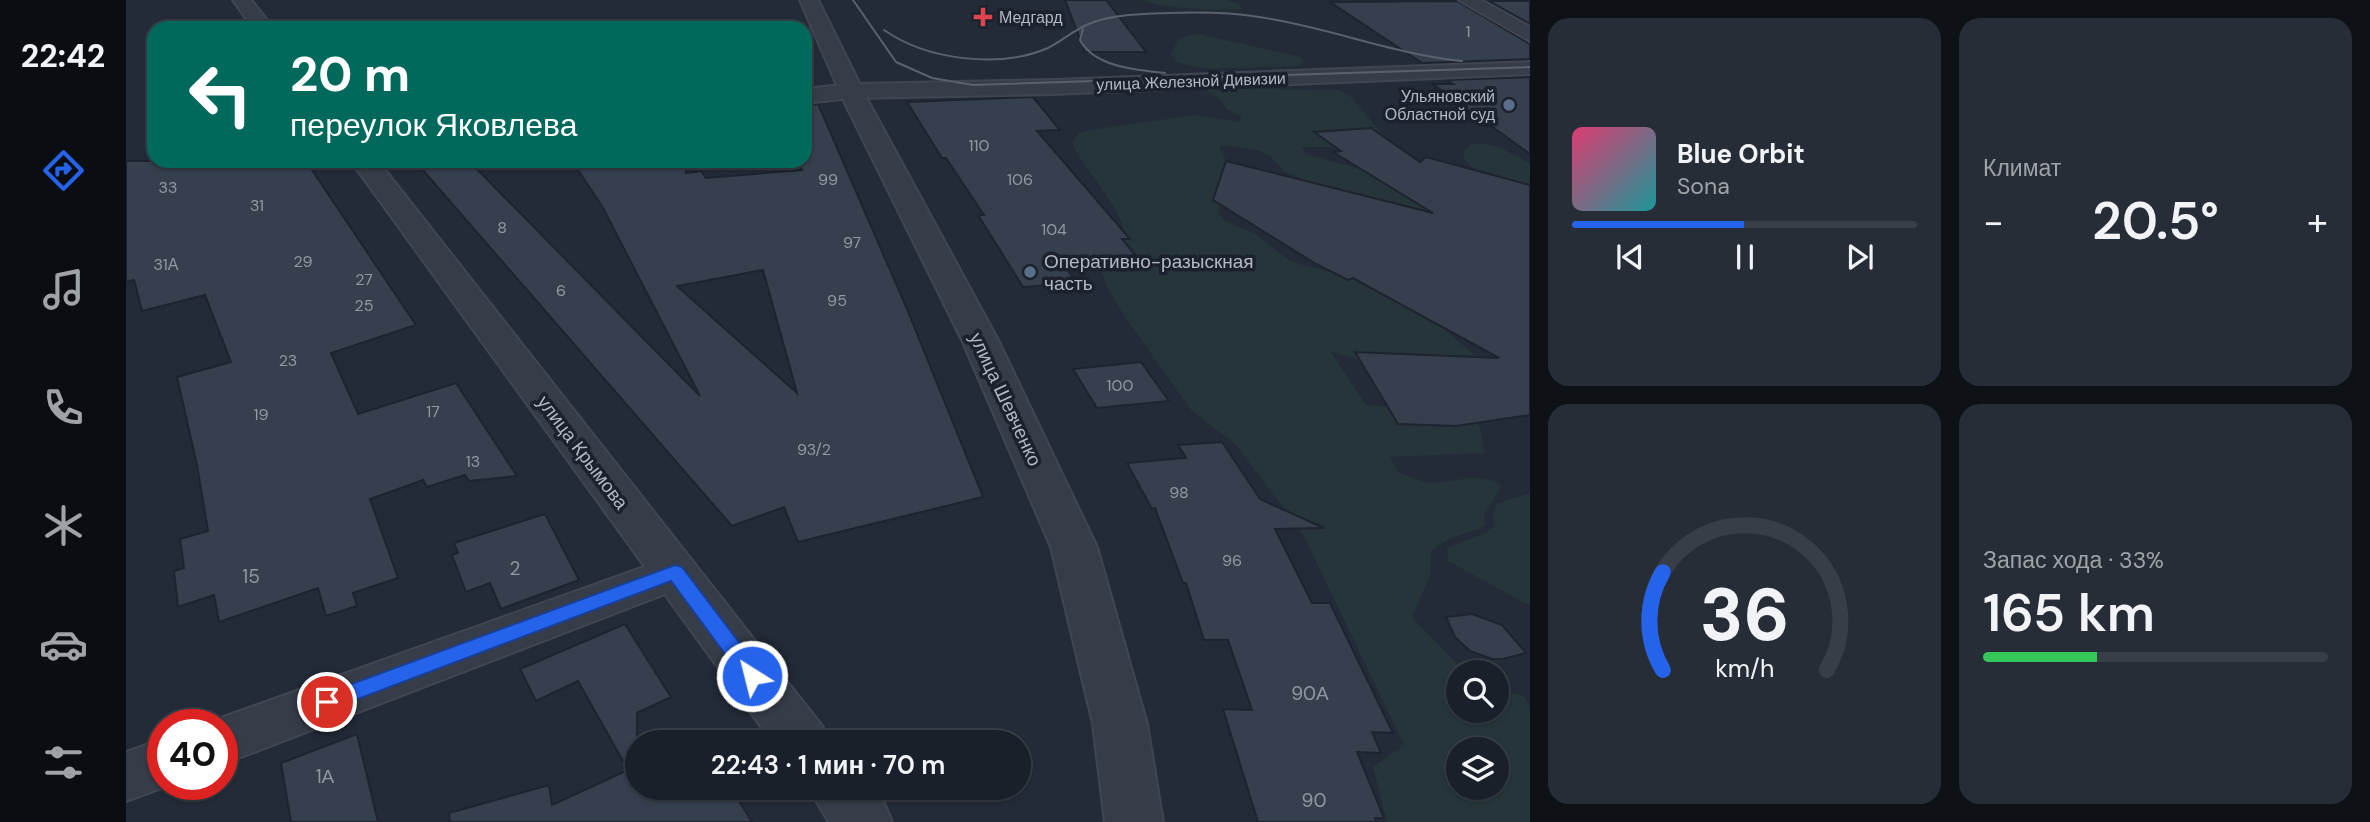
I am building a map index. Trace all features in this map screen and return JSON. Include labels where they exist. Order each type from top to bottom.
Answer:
[{"type":"street","points":[[242,0],[258,21]]},
{"type":"street","name":"улица Шевченко","points":[[808,0],[851,91],[980,340],[1074,547],[1120,724],[1134,822]]},
{"type":"street","points":[[1468,0],[1530,35]]},
{"type":"street","name":"улица Железной Дивизии","points":[[812,95],[851,91],[1055,87],[1530,68]]},
{"type":"street","name":"улица Крымова","points":[[368,168],[794,730]]},
{"type":"street","points":[[238,735],[675,572]]},
{"type":"street","points":[[126,777],[147,769]]},
{"type":"street","points":[[846,800],[863,822]]},
{"type":"shaded area","points":[[1144,0],[1227,0],[1239,4],[1242,9],[1177,7]]},
{"type":"shaded area","points":[[1199,34],[1297,56],[1303,59],[1304,63],[1296,66],[1205,69],[1176,62],[1171,54],[1178,41],[1189,35]]},
{"type":"shaded area","points":[[1205,90],[1339,90],[1350,96],[1387,139],[1346,147],[1302,147],[1308,155],[1371,172],[1436,214],[1341,195],[1285,172],[1270,156],[1260,151],[1224,145],[1220,147],[1220,152],[1240,176],[1241,194],[1220,205],[1218,212],[1225,221],[1253,233],[1292,262],[1356,279],[1438,315],[1448,332],[1476,357],[1480,382],[1409,376],[1330,351],[1366,405],[1464,413],[1479,425],[1485,453],[1390,457],[1398,472],[1422,481],[1434,483],[1474,478],[1493,481],[1501,487],[1484,515],[1486,526],[1449,539],[1432,550],[1430,575],[1412,617],[1453,660],[1446,660],[1446,723],[1509,723],[1509,692],[1524,697],[1530,707],[1530,822],[1387,822],[1373,767],[1404,745],[1303,534],[1235,444],[1191,410],[1123,314],[1106,285],[1100,267],[1119,244],[1123,226],[1072,143],[1079,133],[1089,130],[1195,115],[1240,122],[1241,116],[1226,109],[1222,101]]},
{"type":"shaded area","points":[[1482,143],[1499,147],[1530,164],[1530,188],[1472,167],[1464,159],[1464,151],[1471,144]]},
{"type":"shaded area","points":[[1530,493],[1530,606],[1448,561],[1447,548],[1484,534],[1495,525],[1493,516],[1496,504]]},
{"type":"building","points":[[1065,0],[1106,0],[1146,52],[1085,52]]},
{"type":"building","points":[[1457,1],[1530,44],[1530,59],[1422,63],[1330,2]]},
{"type":"building","points":[[1489,1],[1530,1],[1530,24]]},
{"type":"building","points":[[1530,77],[1530,154],[1433,84],[1453,84],[1447,80]]},
{"type":"building","points":[[1033,97],[1060,130],[1037,131],[1130,239],[1122,239],[1136,256],[1062,261],[1076,283],[1023,287],[978,215],[984,215],[946,158],[942,158],[907,102]]},
{"type":"building","points":[[818,104],[907,309],[983,497],[798,542],[784,507],[732,526],[421,168],[476,168],[700,396],[602,206],[577,168],[686,168],[686,173],[701,171],[706,178],[802,170],[801,168],[812,168],[812,105]],"holes":[[[763,270],[797,393],[677,286]]]},
{"type":"building","points":[[1371,128],[1420,162],[1426,157],[1530,185],[1530,415],[1456,426],[1398,424],[1355,352],[1499,358],[1353,278],[1348,280],[1316,264],[1213,200],[1226,161],[1433,213],[1333,152],[1341,151],[1314,132]]},
{"type":"building","points":[[126,161],[147,161],[147,168],[311,168],[416,325],[331,353],[358,414],[456,383],[517,476],[469,481],[465,475],[427,487],[423,480],[370,499],[398,578],[353,593],[357,606],[326,616],[318,588],[219,622],[214,595],[178,607],[174,571],[184,568],[180,539],[208,531],[197,465],[177,377],[231,362],[205,295],[142,311],[134,280],[126,282]]},
{"type":"building","points":[[1141,362],[1169,401],[1097,408],[1073,369]]},
{"type":"building","points":[[1222,442],[1260,499],[1324,528],[1275,529],[1312,603],[1330,603],[1393,733],[1372,732],[1381,753],[1357,752],[1384,818],[1375,818],[1376,822],[1258,822],[1223,709],[1252,710],[1228,640],[1204,640],[1186,583],[1183,583],[1155,508],[1152,509],[1127,463],[1186,458],[1178,445]]},
{"type":"building","points":[[545,514],[579,580],[501,609],[490,583],[466,592],[452,555],[458,553],[454,543]]},
{"type":"building","points":[[1472,614],[1502,625],[1526,653],[1492,659],[1470,651],[1455,637],[1446,617]]},
{"type":"building","points":[[625,624],[671,697],[637,713],[637,730],[625,730],[625,765],[578,681],[536,701],[520,669]]},
{"type":"building","points":[[357,734],[378,822],[291,822],[281,763]]},
{"type":"building","points":[[625,771],[625,800],[738,800],[752,822],[450,822],[449,813],[549,785],[552,805]]},
{"type":"tram line","points":[[853,0],[896,62],[932,78],[973,85],[1530,67]]},
{"type":"tram line","points":[[884,30],[901,40],[942,54],[964,58],[1008,58],[1048,48],[1088,24],[1112,17],[1225,13],[1285,21],[1410,53],[1462,61]]},
{"type":"tram line","points":[[1083,29],[1080,40],[1095,56],[1106,62],[1165,73]]},
{"type":"place","name":"Медгард","points":[[983,17]]},
{"type":"place","name":"Ульяновский Областной суд","points":[[1509,105]]},
{"type":"place","name":"Оперативно-разыскная часть","points":[[1030,272]]},
{"type":"route","points":[[327,702],[675,572],[752,676]]}]
